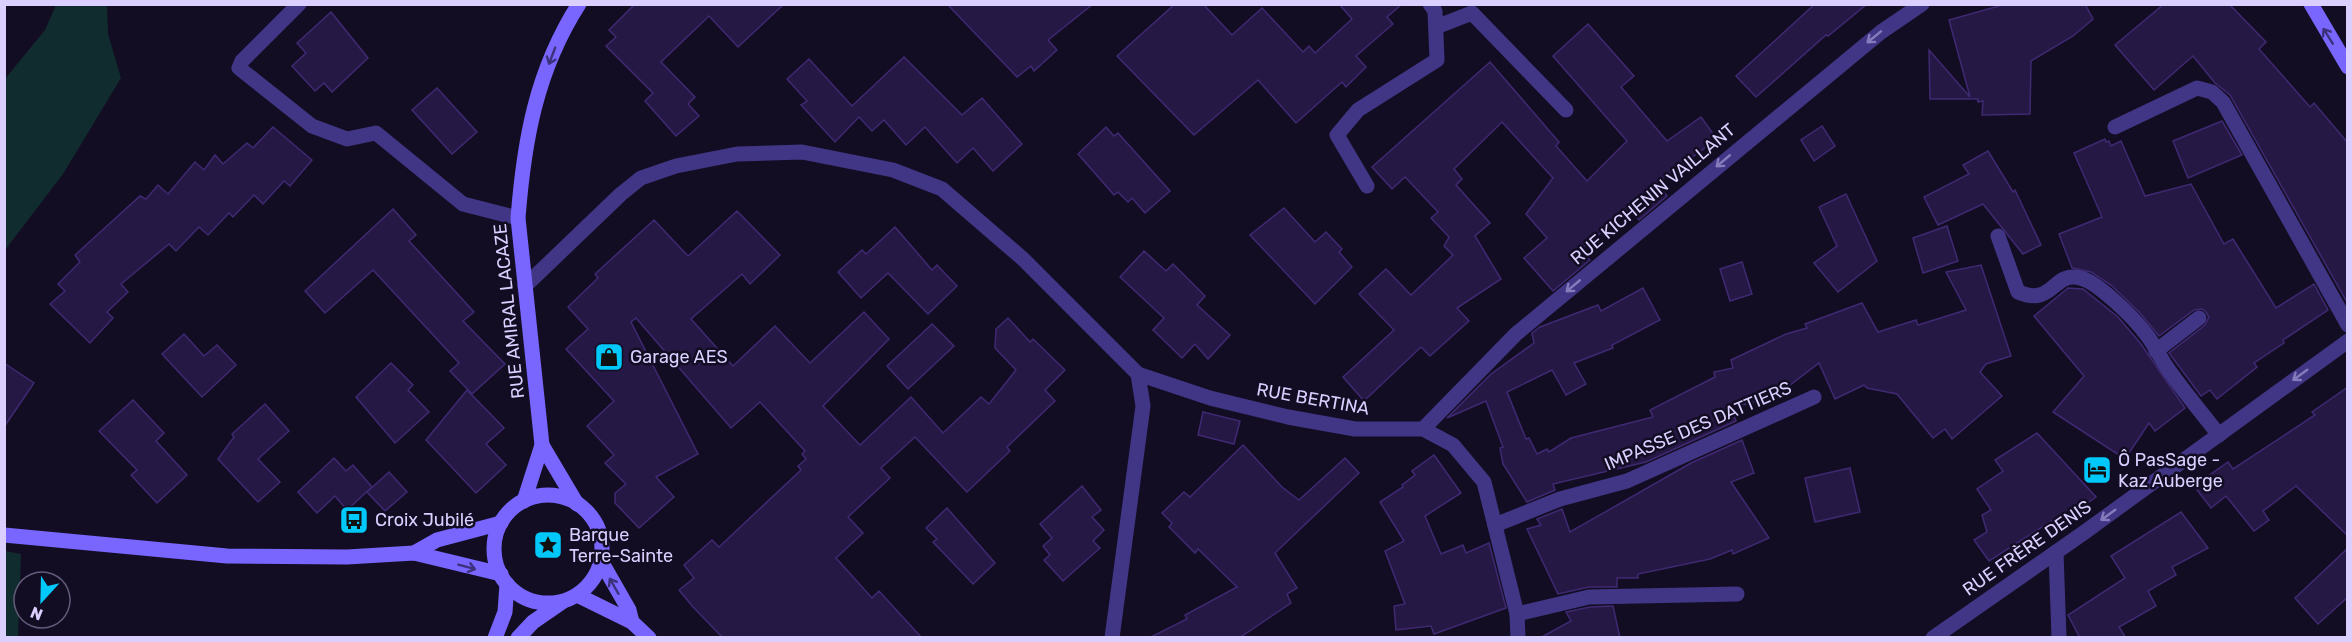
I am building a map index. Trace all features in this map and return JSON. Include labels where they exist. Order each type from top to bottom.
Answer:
[{"type":"main road","name":"RUE AMIRAL LACAZE","points":[[524,501],[542,445],[518,218],[532,108],[562,31],[579,4]]},
{"type":"main road","points":[[2311,4],[2348,67]]},
{"type":"main road","name":"RUE AMIRAL LACAZE","points":[[542,445],[578,504]]},
{"type":"main road","points":[[495,638],[505,612],[504,579],[494,548],[501,523],[511,510],[524,501],[542,496],[560,497],[578,504],[590,515],[599,529],[602,545],[601,561],[588,586],[532,621],[518,638]]},
{"type":"main road","points":[[414,553],[437,540],[501,523]]},
{"type":"main road","points":[[4,535],[227,556],[346,557],[414,553],[504,579],[519,594],[533,601],[549,603],[571,598],[632,622],[649,638]]},
{"type":"main road","points":[[601,561],[629,610],[632,622]]},
{"type":"street","points":[[299,4],[242,61],[239,68],[312,126],[347,139],[376,133],[463,204],[518,218]]},
{"type":"street","points":[[1367,186],[1337,135],[1358,110],[1437,60],[1435,11],[1430,4]]},
{"type":"street","name":"RUE KICHENIN VAILLANT","points":[[1424,429],[1516,334],[1871,39],[1922,4]]},
{"type":"street","points":[[1436,27],[1472,13],[1566,110]]},
{"type":"street","points":[[2115,127],[2197,88],[2212,92],[2223,102],[2348,325]]},
{"type":"street","points":[[525,286],[621,194],[641,178],[676,166],[737,154],[802,152],[893,170],[942,189],[1023,259],[1138,374],[1143,406],[1112,638]]},
{"type":"street","points":[[1998,236],[2018,292],[2032,298],[2044,295],[2063,279],[2078,277],[2092,282],[2146,333],[2156,351],[2219,435]]},
{"type":"street","points":[[2156,351],[2199,318]]},
{"type":"street","name":"RUE FRÈRE DENIS","points":[[1933,638],[2348,341]]},
{"type":"street","name":"RUE BERTINA","points":[[1138,374],[1210,398],[1288,417],[1355,429],[1424,429],[1453,444],[1471,463],[1484,482],[1517,614],[1518,638]]},
{"type":"street","name":"IMPASSE DES DATTIERS","points":[[1495,525],[1560,499],[1627,481],[1814,397]]},
{"type":"street","points":[[2056,552],[2059,638]]},
{"type":"street","points":[[1517,614],[1589,597],[1737,594]]},
{"type":"green space","points":[[56,5],[107,5],[108,34],[121,78],[63,174],[5,250],[5,79],[45,30]]},
{"type":"green space","points":[[5,551],[21,554],[20,570],[12,570],[12,630],[18,630],[18,637],[5,637]]},
{"type":"building","points":[[635,4],[784,4],[738,47],[709,16],[661,62],[695,97],[688,104],[699,116],[676,136],[645,101],[653,93],[606,46],[616,37],[609,30]]},
{"type":"building","points":[[947,4],[1093,4],[1048,40],[1057,50],[1034,71],[1031,66],[1017,77]]},
{"type":"building","points":[[1175,4],[1203,4],[1232,35],[1262,8],[1303,52],[1309,46],[1315,53],[1352,19],[1339,4],[1402,4],[1387,17],[1393,24],[1356,56],[1366,67],[1346,87],[1342,82],[1296,123],[1258,80],[1194,135],[1117,56]]},
{"type":"building","points":[[1815,4],[1867,4],[1828,36],[1826,35],[1756,97],[1736,76]]},
{"type":"building","points":[[2006,4],[2085,4],[2093,19],[2073,36],[2031,61],[2030,114],[1982,115],[1983,101],[1978,102],[1978,99],[1930,99],[1929,50],[1970,97],[1949,20]]},
{"type":"building","points":[[2164,4],[2229,4],[2266,42],[2259,49],[2310,107],[2314,103],[2348,143],[2348,304],[2230,95],[2215,83],[2193,56],[2154,90],[2115,45]]},
{"type":"building","points":[[331,12],[368,58],[332,92],[324,83],[315,91],[292,66],[306,53],[297,43]]},
{"type":"building","points":[[1588,24],[1634,76],[1621,87],[1667,141],[1701,117],[1717,139],[1657,183],[1667,196],[1639,220],[1630,209],[1581,249],[1590,260],[1553,291],[1524,258],[1547,238],[1526,214],[1553,178],[1502,122],[1454,169],[1462,179],[1456,185],[1490,223],[1475,236],[1501,279],[1457,308],[1469,321],[1430,356],[1421,347],[1364,401],[1343,377],[1394,330],[1359,294],[1386,269],[1411,295],[1453,255],[1444,246],[1449,237],[1431,218],[1438,212],[1405,177],[1392,189],[1372,167],[1490,62],[1559,142],[1556,146],[1587,181],[1627,141],[1553,56]]},
{"type":"building","points":[[904,57],[962,115],[982,98],[1022,144],[993,171],[973,148],[957,163],[925,127],[906,145],[884,120],[872,131],[859,117],[835,142],[801,105],[807,101],[787,79],[809,59],[852,106]]},
{"type":"building","points":[[437,88],[477,132],[452,154],[412,110]]},
{"type":"building","points":[[2222,121],[2242,155],[2188,178],[2173,141]]},
{"type":"building","points":[[1822,126],[1835,146],[1814,161],[1801,140]]},
{"type":"building","points":[[273,127],[312,160],[290,186],[284,181],[263,204],[254,195],[233,217],[229,213],[208,235],[199,227],[176,251],[169,244],[121,284],[128,292],[107,312],[113,318],[90,343],[50,304],[65,291],[58,284],[80,262],[75,255],[140,196],[146,199],[158,185],[168,194],[195,162],[204,170],[215,155],[223,164],[247,143],[253,148]]},
{"type":"building","points":[[1106,127],[1114,136],[1118,133],[1170,191],[1145,213],[1132,198],[1128,202],[1118,192],[1114,195],[1078,154]]},
{"type":"building","points":[[2105,139],[2111,146],[2121,141],[2145,196],[2191,184],[2224,244],[2233,239],[2276,308],[2314,284],[2328,310],[2283,340],[2284,343],[2254,363],[2257,367],[2217,399],[2210,390],[2201,396],[2169,353],[2205,325],[2209,317],[2206,312],[2202,309],[2194,310],[2159,336],[2140,313],[2111,285],[2091,272],[2072,268],[2059,234],[2102,217],[2074,153]]},
{"type":"building","points":[[1988,151],[2013,192],[2015,190],[2041,245],[2023,254],[1983,204],[1938,225],[1924,197],[1969,174],[1963,165]]},
{"type":"building","points":[[1846,194],[1877,261],[1838,292],[1814,263],[1837,246],[1819,207]]},
{"type":"building","points":[[1284,208],[1315,242],[1326,232],[1342,249],[1339,252],[1352,267],[1315,304],[1250,235]]},
{"type":"building","points":[[393,209],[416,235],[409,241],[474,312],[463,321],[505,364],[472,394],[450,371],[459,363],[373,270],[325,313],[305,291]]},
{"type":"building","points":[[737,211],[780,255],[750,284],[742,274],[691,319],[733,366],[775,326],[810,363],[864,312],[889,339],[823,406],[860,445],[911,397],[943,433],[981,397],[989,404],[1016,370],[995,348],[996,329],[1008,318],[1030,342],[1033,339],[1065,370],[1045,390],[1055,401],[1007,447],[1010,451],[967,492],[915,437],[881,468],[890,478],[848,517],[863,533],[836,558],[872,598],[879,591],[922,638],[723,638],[693,607],[679,590],[694,578],[684,565],[712,540],[719,547],[801,470],[798,466],[806,459],[802,454],[805,451],[760,402],[731,428],[636,318],[631,322],[698,454],[656,477],[674,497],[639,528],[615,503],[615,493],[626,484],[605,463],[614,455],[587,426],[614,401],[566,349],[588,329],[568,307],[598,278],[595,274],[654,220],[688,256]]},
{"type":"building","points":[[1947,226],[1958,261],[1923,273],[1913,238]]},
{"type":"building","points":[[895,227],[932,270],[937,265],[957,286],[928,314],[888,273],[861,298],[838,272],[862,250],[866,254]]},
{"type":"building","points":[[1144,251],[1166,271],[1173,264],[1205,296],[1197,305],[1230,335],[1208,359],[1195,344],[1182,358],[1153,330],[1164,318],[1120,277]]},
{"type":"building","points":[[1742,262],[1752,294],[1730,301],[1720,269]]},
{"type":"building","points":[[1981,265],[2011,356],[1986,364],[1980,372],[2002,396],[1952,439],[1945,429],[1933,438],[1897,394],[1867,388],[1864,385],[1835,399],[1819,363],[1772,399],[1731,407],[1736,421],[1646,462],[1553,484],[1555,490],[1527,502],[1503,464],[1500,448],[1503,447],[1486,401],[1447,418],[1491,374],[1534,343],[1532,333],[1540,327],[1598,305],[1601,311],[1643,288],[1660,320],[1612,345],[1613,348],[1574,363],[1586,384],[1566,395],[1552,370],[1507,392],[1526,439],[1529,438],[1537,454],[1547,449],[1549,452],[1571,438],[1653,417],[1650,410],[1715,377],[1714,372],[1733,368],[1731,360],[1786,334],[1807,328],[1805,324],[1862,303],[1878,332],[1916,320],[1918,325],[1966,310],[1946,272]]},
{"type":"building","points":[[2068,288],[2083,289],[2118,317],[2141,344],[2185,408],[2155,431],[2149,423],[2125,459],[2053,412],[2084,376],[2034,316]]},
{"type":"building","points":[[932,324],[954,346],[908,389],[887,366]]},
{"type":"building","points":[[184,334],[204,356],[217,345],[236,365],[202,397],[162,354]]},
{"type":"building","points":[[4,363],[34,383],[4,427]]},
{"type":"building","points":[[391,363],[413,385],[408,390],[429,412],[395,443],[356,397]]},
{"type":"building","points":[[2348,387],[2348,536],[2296,486],[2263,511],[2269,520],[2254,531],[2226,496],[2211,508],[2194,486],[2228,462],[2233,469],[2315,415],[2312,412]]},
{"type":"building","points":[[467,390],[504,428],[486,444],[506,465],[476,493],[426,440]]},
{"type":"building","points":[[133,400],[164,433],[156,441],[187,475],[157,503],[131,475],[137,470],[99,431]]},
{"type":"building","points":[[265,404],[289,431],[258,459],[280,482],[258,502],[218,459],[234,437],[232,434]]},
{"type":"building","points":[[1203,412],[1240,421],[1234,444],[1198,435]]},
{"type":"building","points":[[2037,433],[2096,497],[2062,521],[2059,516],[1989,561],[1974,540],[1987,532],[1982,515],[1991,510],[1977,489],[2003,471],[1995,460]]},
{"type":"building","points":[[1742,440],[1754,473],[1731,482],[1769,538],[1733,554],[1732,550],[1710,559],[1638,574],[1638,578],[1617,578],[1617,587],[1589,587],[1558,594],[1527,529],[1541,525],[1537,519],[1562,509],[1570,532],[1691,463]]},
{"type":"building","points":[[1243,445],[1282,487],[1299,500],[1345,458],[1359,473],[1275,553],[1297,588],[1287,594],[1291,603],[1239,638],[1149,638],[1187,619],[1185,615],[1237,587],[1198,549],[1195,553],[1169,527],[1172,523],[1162,513],[1184,492],[1190,497]]},
{"type":"building","points":[[1434,455],[1461,493],[1425,516],[1441,554],[1463,545],[1466,553],[1489,543],[1506,608],[1434,634],[1431,626],[1396,630],[1394,606],[1405,604],[1385,551],[1404,541],[1380,502],[1403,487],[1402,485],[1415,475],[1412,471]]},
{"type":"building","points":[[334,458],[346,471],[353,465],[372,487],[347,510],[335,496],[317,513],[298,492]]},
{"type":"building","points":[[1850,468],[1860,512],[1815,522],[1805,478]]},
{"type":"building","points":[[389,472],[407,492],[385,511],[367,492]]},
{"type":"building","points":[[1082,486],[1101,510],[1092,517],[1104,530],[1093,541],[1100,548],[1063,581],[1044,560],[1050,555],[1043,546],[1052,538],[1040,524]]},
{"type":"building","points":[[947,508],[995,563],[973,584],[933,542],[937,539],[926,528]]},
{"type":"building","points":[[2181,512],[2208,548],[2172,567],[2176,575],[2148,591],[2156,606],[2119,627],[2126,638],[2080,638],[2068,615],[2125,578],[2111,556]]},
{"type":"building","points":[[2348,548],[2348,597],[2318,624],[2295,598]]},
{"type":"building","points":[[1613,606],[1620,638],[1540,638],[1571,621],[1566,612],[1590,607]]},
{"type":"place","name":"Garage AES","points":[[609,357]]},
{"type":"place","name":"Ô PasSage - Kaz Auberge","points":[[2097,470]]},
{"type":"place","name":"Croix Jubilé","points":[[354,520]]},
{"type":"place","name":"Barque Terre-Sainte","points":[[548,545]]}]
